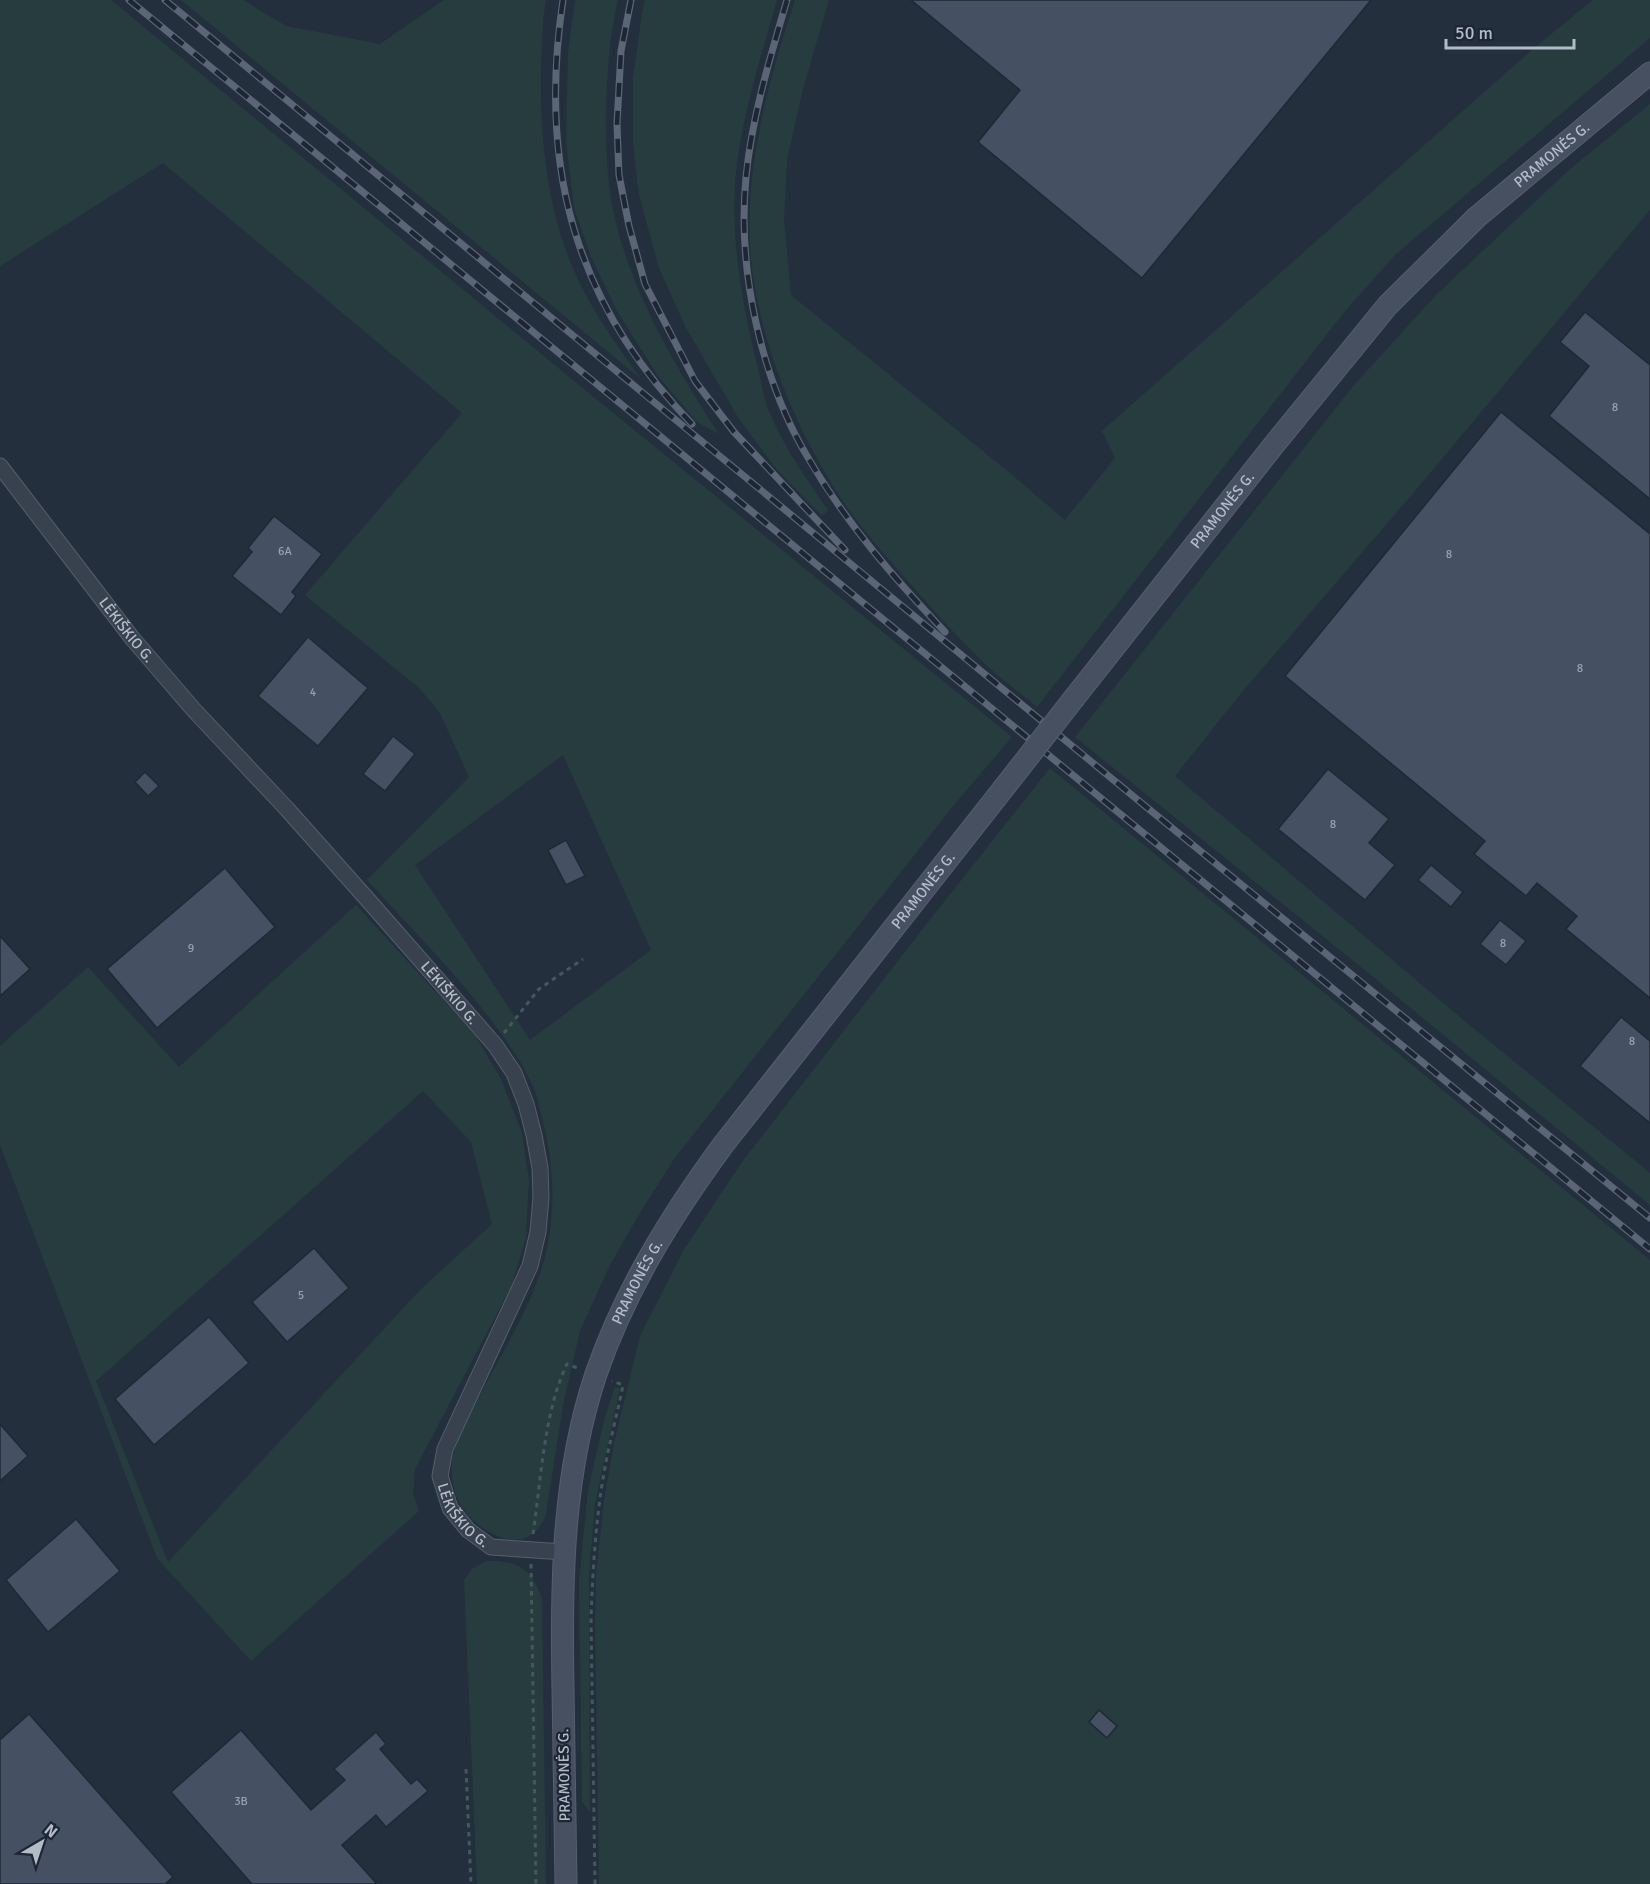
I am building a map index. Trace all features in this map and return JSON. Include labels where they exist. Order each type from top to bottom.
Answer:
[{"type":"main road","name":"PRAMONĖS G.","points":[[566,1884],[562,1621],[564,1552],[576,1455],[596,1376],[613,1331],[631,1291],[662,1234],[691,1188],[723,1145],[1273,446],[1388,305],[1477,217],[1650,73]]},
{"type":"street","name":"LĖKIŠKIO G.","points":[[0,466],[132,638],[495,1045],[514,1073],[526,1104],[540,1168],[541,1197],[538,1232],[530,1266],[445,1449],[440,1476],[450,1508],[468,1530],[491,1547],[564,1552]]},
{"type":"path","points":[[495,1045],[539,989],[583,959]]},
{"type":"path","points":[[536,1884],[531,1551],[548,1431],[560,1380],[567,1364],[623,1385],[606,1464],[592,1581],[595,1884]]},
{"type":"path","points":[[466,1769],[471,1884]]},
{"type":"green space","points":[[0,0],[111,0],[1012,737],[954,805],[674,1159],[638,1216],[609,1267],[580,1331],[563,1405],[546,1514],[539,1528],[530,1536],[519,1540],[508,1539],[496,1535],[474,1521],[461,1506],[456,1495],[452,1464],[459,1438],[532,1295],[546,1253],[552,1217],[551,1163],[537,1096],[519,1060],[474,998],[367,880],[469,777],[440,713],[418,687],[305,595],[462,413],[163,163],[0,266]],"holes":[[[563,755],[651,950],[530,1040],[415,865]]]},
{"type":"green space","points":[[181,0],[243,0],[286,26],[380,44],[444,0],[546,0],[541,68],[542,118],[546,168],[556,218],[572,266],[586,295],[612,338],[641,379]]},
{"type":"green space","points":[[575,0],[618,0],[608,70],[606,113],[608,172],[614,216],[626,258],[648,311],[674,361],[719,434],[697,422],[658,376],[617,311],[591,257],[574,208],[566,141],[568,53]]},
{"type":"green space","points":[[645,0],[777,0],[753,86],[739,151],[735,198],[736,247],[747,320],[767,405],[790,453],[828,510],[822,516],[778,471],[739,419],[686,328],[659,268],[639,195],[633,144],[633,78]]},
{"type":"green space","points":[[795,0],[829,0],[803,89],[787,160],[784,219],[791,295],[1065,520],[1115,458],[1102,431],[1534,48],[1593,0],[1650,0],[1650,38],[1396,254],[1345,311],[1037,707],[994,672],[965,644],[892,563],[849,510],[812,450],[782,384],[770,349],[760,314],[750,245],[752,182],[768,90]]},
{"type":"green space","points":[[1650,104],[1650,210],[1415,491],[1242,692],[1175,776],[1461,1018],[1650,1173],[1650,1205],[1361,967],[1075,737],[1354,385],[1436,295],[1570,169]]},
{"type":"green space","points":[[1050,768],[1650,1260],[1650,1884],[599,1884],[596,1575],[604,1500],[614,1443],[640,1336],[683,1251],[742,1162]]},
{"type":"green space","points":[[356,905],[475,1035],[501,1079],[522,1133],[529,1180],[526,1238],[511,1287],[415,1469],[413,1494],[419,1511],[251,1661],[157,1558],[0,1145],[0,1046],[88,967],[179,1067]],"holes":[[[423,1091],[471,1142],[492,1224],[420,1290],[168,1562],[96,1381]]]},
{"type":"green space","points":[[615,1387],[620,1388],[595,1504],[589,1575],[590,1813],[582,1801],[579,1582],[588,1490],[605,1416]]},
{"type":"green space","points":[[486,1561],[506,1562],[522,1568],[533,1580],[542,1599],[546,1884],[477,1884],[464,1580],[472,1569]]},
{"type":"building","points":[[911,0],[1371,0],[1142,278],[978,142],[1020,90]]},
{"type":"building","points":[[1585,312],[1650,365],[1650,499],[1549,416],[1589,366],[1560,342]]},
{"type":"building","points":[[1501,412],[1650,534],[1650,998],[1566,929],[1577,916],[1537,883],[1526,896],[1474,854],[1485,841],[1285,676]]},
{"type":"building","points":[[274,516],[322,554],[292,592],[296,596],[281,615],[232,576],[252,552],[248,548]]},
{"type":"building","points":[[308,637],[368,688],[318,746],[258,696]]},
{"type":"building","points":[[393,736],[415,754],[385,791],[363,774]]},
{"type":"building","points":[[1328,769],[1389,819],[1369,843],[1395,865],[1365,900],[1278,829]]},
{"type":"building","points":[[145,772],[159,786],[148,796],[135,782]]},
{"type":"building","points":[[566,840],[585,876],[566,885],[548,850]]},
{"type":"building","points":[[1431,865],[1463,892],[1451,907],[1418,880]]},
{"type":"building","points":[[225,868],[275,927],[157,1028],[107,969]]},
{"type":"building","points":[[1500,920],[1526,941],[1506,965],[1480,944]]},
{"type":"building","points":[[0,936],[30,969],[0,996]]},
{"type":"building","points":[[1621,1017],[1650,1041],[1650,1123],[1580,1066]]},
{"type":"building","points":[[314,1248],[349,1288],[287,1342],[252,1302]]},
{"type":"building","points":[[209,1317],[249,1363],[154,1445],[115,1399]]},
{"type":"building","points":[[0,1424],[28,1456],[0,1481]]},
{"type":"building","points":[[76,1519],[120,1571],[48,1632],[6,1580]]},
{"type":"building","points":[[1099,1710],[1117,1726],[1107,1738],[1089,1722]]},
{"type":"building","points":[[29,1714],[173,1877],[165,1884],[0,1884],[0,1740]]},
{"type":"building","points":[[241,1730],[311,1810],[345,1780],[334,1769],[376,1732],[386,1744],[380,1749],[411,1784],[417,1779],[428,1791],[386,1827],[376,1815],[342,1845],[377,1884],[252,1884],[171,1792]]},
{"type":"railway","points":[[129,0],[1650,1249]]},
{"type":"railway","points":[[165,0],[1650,1218]]},
{"type":"railway","points":[[563,0],[557,61],[556,119],[562,175],[574,228],[593,280],[619,330],[652,378],[692,424]]},
{"type":"railway","points":[[631,0],[621,51],[617,124],[619,175],[629,226],[645,284],[695,381],[734,432],[845,550]]},
{"type":"railway","points":[[787,0],[757,109],[746,177],[745,249],[756,324],[778,396],[793,430],[824,484],[873,550],[945,632]]}]
